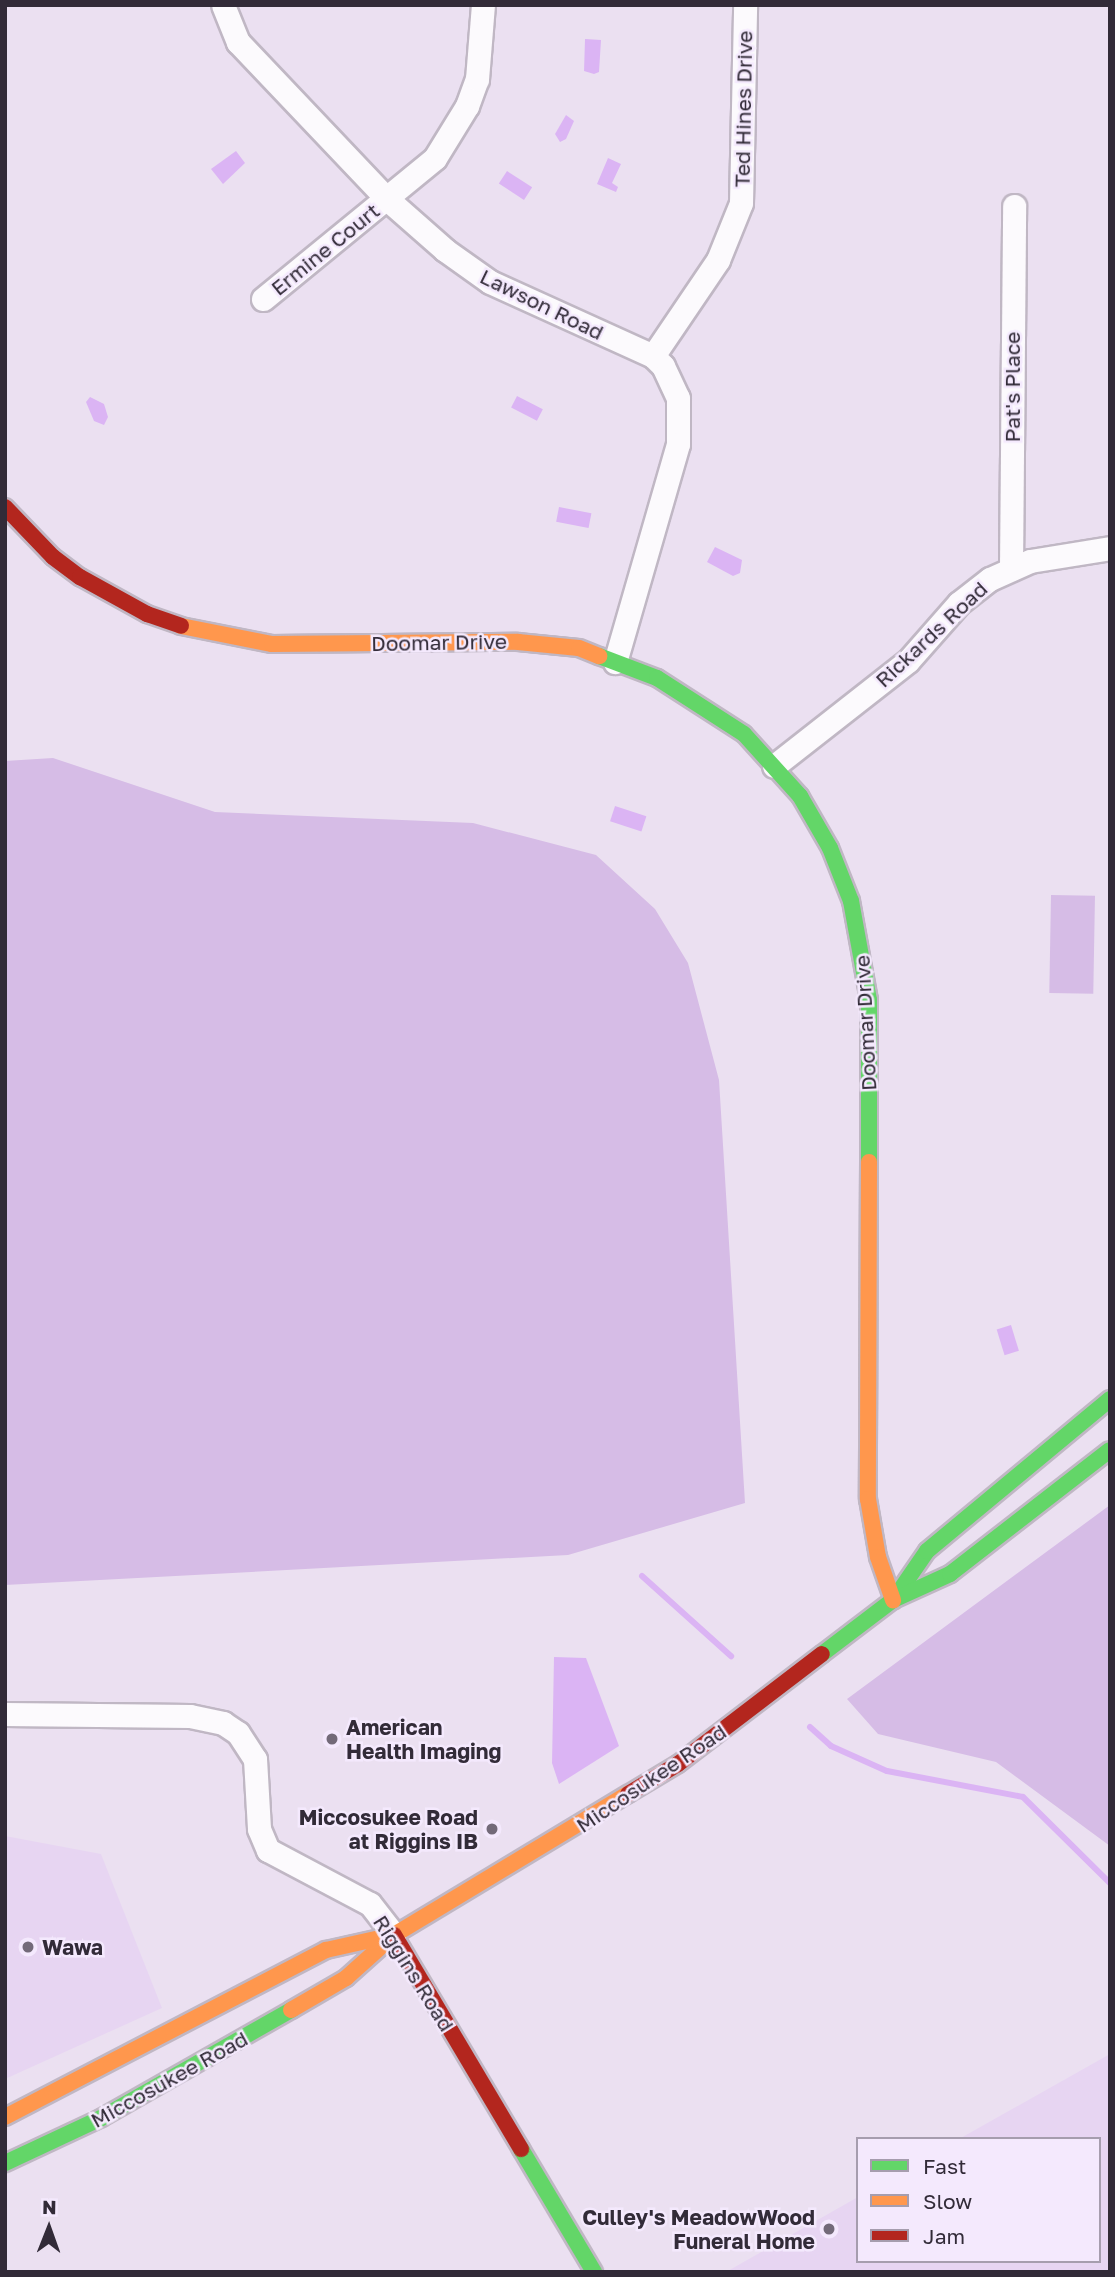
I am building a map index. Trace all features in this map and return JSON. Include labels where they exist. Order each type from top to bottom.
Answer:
[{"type":"street","name":"Lawson Road","points":[[223,5],[238,42],[386,198],[445,250],[490,282],[653,356]]},
{"type":"street","name":"Ermine Court","points":[[263,299],[435,158],[467,106],[481,54],[482,5]]},
{"type":"street","name":"Ted Hines Drive","points":[[653,356],[718,260],[741,203],[745,5]]},
{"type":"street","name":"Pat's Place","points":[[1011,569],[1014,206]]},
{"type":"street","points":[[615,662],[681,419],[671,380],[653,356]]},
{"type":"street","name":"Doomar Drive","points":[[8,515],[53,557],[110,595],[203,633],[272,644],[519,642],[579,648],[657,678],[706,706],[744,734],[800,796],[830,848],[862,947],[869,1000],[868,1499],[878,1557],[893,1600]]},
{"type":"street","name":"Rickards Road","points":[[774,766],[908,661],[959,604],[1011,569],[1065,553],[1110,548]]},
{"type":"street","name":"Miccosukee Road","points":[[893,1600],[928,1551],[1110,1399]]},
{"type":"street","name":"Miccosukee Road","points":[[5,2163],[194,2069],[346,1978],[394,1935],[577,1828],[678,1764],[893,1600],[950,1574],[1110,1450]]},
{"type":"street","name":"Riggins Road","points":[[5,1713],[190,1716],[223,1723],[243,1739],[255,1759],[259,1829],[268,1850],[370,1905],[394,1935],[594,2272]]},
{"type":"street","name":"Miccosukee Road","points":[[5,2117],[139,2051],[326,1950],[394,1935]]},
{"type":"shaded area","points":[[585,39],[601,40],[599,72],[594,74],[584,71]]},
{"type":"shaded area","points":[[566,115],[574,121],[566,139],[560,142],[555,134]]},
{"type":"shaded area","points":[[236,151],[245,163],[223,184],[211,169]]},
{"type":"shaded area","points":[[608,158],[621,164],[612,183],[618,187],[616,192],[597,184]]},
{"type":"shaded area","points":[[507,171],[532,187],[524,200],[499,184]]},
{"type":"shaded area","points":[[517,396],[543,409],[537,421],[511,408]]},
{"type":"shaded area","points":[[90,397],[104,404],[108,417],[104,425],[94,421],[86,402]]},
{"type":"shaded area","points":[[559,507],[591,513],[589,528],[556,522]]},
{"type":"shaded area","points":[[715,547],[742,560],[740,573],[733,576],[707,562]]},
{"type":"shaded area","points":[[53,758],[215,812],[473,823],[596,855],[655,909],[688,963],[719,1080],[745,1503],[568,1555],[5,1585],[5,761]]},
{"type":"shaded area","points":[[615,806],[646,816],[641,831],[610,821]]},
{"type":"shaded area","points":[[1051,895],[1095,896],[1093,994],[1049,993]]},
{"type":"shaded area","points":[[1011,1325],[1019,1351],[1005,1355],[997,1329]]},
{"type":"shaded area","points":[[1110,1505],[1110,1846],[996,1762],[878,1734],[847,1699]]},
{"type":"shaded area","points":[[554,1657],[586,1658],[619,1746],[559,1784],[552,1763]]},
{"type":"shaded area","points":[[5,1836],[101,1854],[162,2008],[5,2079]]},
{"type":"shaded area","points":[[1110,2054],[1110,2272],[726,2272],[856,2198],[856,2263],[1101,2263],[1101,2137],[963,2137]]},
{"type":"waterway","points":[[642,1576],[731,1656]]},
{"type":"waterway","points":[[810,1727],[831,1746],[887,1771],[1023,1797],[1110,1883]]},
{"type":"traffic: fast","points":[[599,656],[657,678],[744,734],[800,796],[830,848],[851,901],[869,1000],[869,1162]]},
{"type":"traffic: fast","points":[[894,1599],[927,1551],[1110,1399]]},
{"type":"traffic: fast","points":[[822,1654],[893,1600],[950,1574],[1110,1450]]},
{"type":"traffic: fast","points":[[5,2163],[101,2118],[291,2010]]},
{"type":"traffic: fast","points":[[521,2149],[594,2272]]},
{"type":"traffic: slow","points":[[181,626],[272,644],[518,642],[579,648],[599,656]]},
{"type":"traffic: slow","points":[[869,1162],[868,1499],[878,1557],[893,1600]]},
{"type":"traffic: slow","points":[[291,2010],[346,1978],[394,1935],[628,1794]]},
{"type":"traffic: slow","points":[[5,2117],[326,1950],[393,1935]]},
{"type":"traffic: jam","points":[[5,507],[53,557],[80,577],[147,614],[181,626]]},
{"type":"traffic: jam","points":[[628,1794],[678,1764],[822,1654]]},
{"type":"traffic: jam","points":[[394,1935],[521,2149]]},
{"type":"place","name":"American Health Imaging","points":[[332,1739]]},
{"type":"place","name":"Miccosukee Road at Riggins IB","points":[[492,1829]]},
{"type":"place","name":"Wawa","points":[[28,1947]]},
{"type":"place","name":"Culley's MeadowWood Funeral Home","points":[[829,2229]]}]
